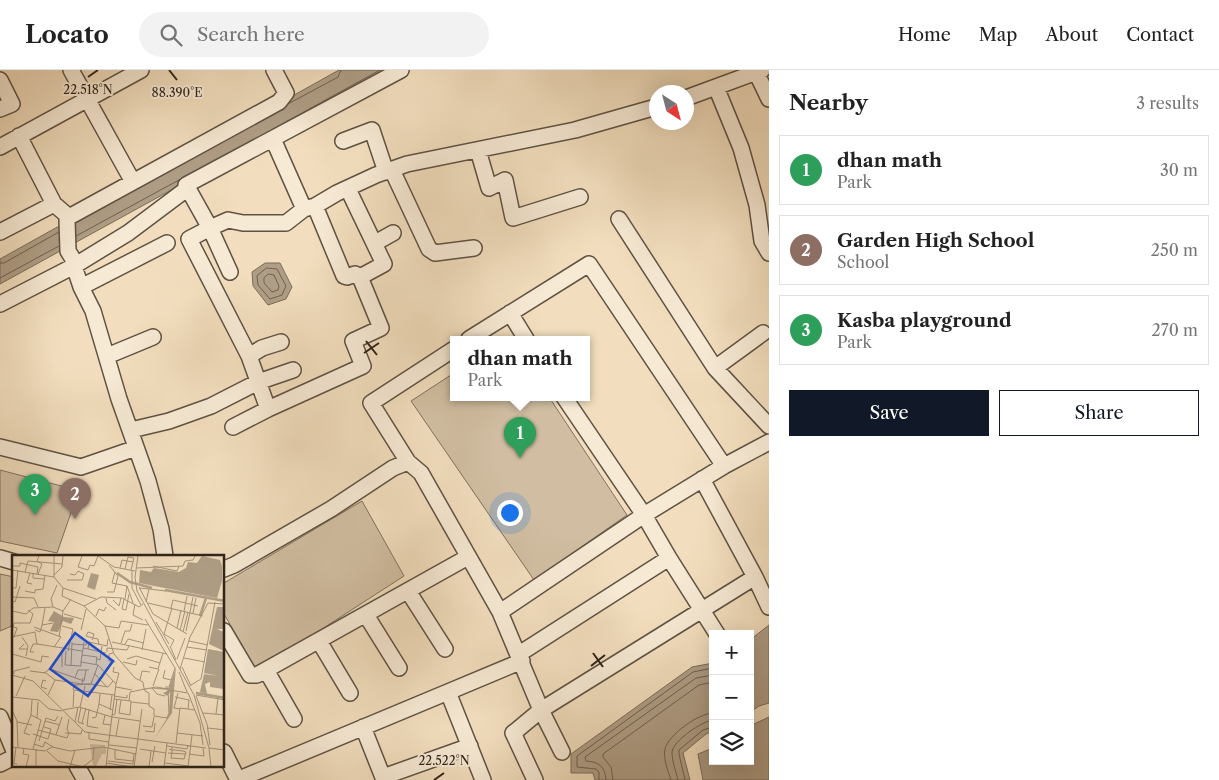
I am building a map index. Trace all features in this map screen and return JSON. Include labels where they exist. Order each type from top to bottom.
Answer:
[{"type":"street","points":[[71,70],[133,182]]},
{"type":"street","points":[[0,147],[141,70]]},
{"type":"street","points":[[68,219],[279,102],[286,93],[274,70]]},
{"type":"street","points":[[230,272],[210,228],[186,185],[401,70]]},
{"type":"street","points":[[694,95],[759,71],[769,99]]},
{"type":"street","points":[[0,80],[12,104],[0,109]]},
{"type":"street","points":[[716,87],[741,148],[757,205],[762,241],[769,253]]},
{"type":"street","points":[[268,408],[249,356],[189,240],[228,220],[244,223],[286,223],[337,193],[407,164],[575,130],[649,109]]},
{"type":"street","points":[[343,141],[372,130],[389,171],[429,249],[435,253],[474,248]]},
{"type":"street","points":[[19,136],[54,204],[68,219],[72,260],[81,287],[93,311],[119,399],[148,481],[165,555]]},
{"type":"street","points":[[233,427],[268,408],[363,366],[353,341],[381,328],[360,277],[355,274],[347,277],[344,276],[273,139]]},
{"type":"street","points":[[478,150],[489,188],[505,180],[513,218],[580,197]]},
{"type":"street","points":[[0,304],[72,260],[128,233],[188,188]]},
{"type":"street","points":[[348,189],[384,264],[360,277]]},
{"type":"street","points":[[0,232],[54,204]]},
{"type":"street","points":[[620,219],[715,368],[769,426]]},
{"type":"street","points":[[375,243],[393,234]]},
{"type":"street","points":[[112,242],[123,266]]},
{"type":"street","points":[[81,287],[167,243]]},
{"type":"street","points":[[474,336],[588,264],[724,466]]},
{"type":"street","points":[[510,313],[524,336]]},
{"type":"street","points":[[715,368],[767,335]]},
{"type":"street","points":[[107,356],[153,337]]},
{"type":"street","points":[[249,356],[262,348],[281,342]]},
{"type":"street","points":[[450,352],[371,403],[408,462],[422,473],[500,612],[521,658],[541,710],[562,752]]},
{"type":"street","points":[[131,430],[169,421],[211,406],[258,382],[293,370]]},
{"type":"street","points":[[567,401],[644,515],[668,558],[714,630]]},
{"type":"street","points":[[500,612],[644,515],[724,466],[769,442]]},
{"type":"street","points":[[0,447],[81,467],[136,448]]},
{"type":"street","points":[[225,569],[234,566],[331,508],[393,468],[408,462]]},
{"type":"street","points":[[702,479],[769,607]]},
{"type":"street","points":[[228,646],[250,676],[257,675],[468,558]]},
{"type":"street","points":[[225,754],[238,780],[448,692],[521,658],[668,558]]},
{"type":"street","points":[[535,780],[513,733],[541,710],[754,577]]},
{"type":"street","points":[[408,591],[445,649]]},
{"type":"street","points":[[366,615],[400,668]]},
{"type":"street","points":[[319,640],[350,692]]},
{"type":"street","points":[[266,670],[294,719]]},
{"type":"street","points":[[448,692],[484,780]]},
{"type":"street","points":[[0,717],[12,746]]},
{"type":"street","points":[[363,727],[383,778],[470,746]]},
{"type":"street","points":[[0,764],[12,758]]},
{"type":"street","points":[[78,768],[85,780]]},
{"type":"shaded area","points":[[450,376],[450,401],[552,401],[627,515],[534,580],[411,401]]},
{"type":"shaded area","points":[[0,470],[69,488],[81,484],[57,553],[0,541]]},
{"type":"shaded area","points":[[362,501],[404,576],[257,671],[225,616],[225,582]]},
{"type":"shaded area","points":[[0,574],[12,577],[12,626],[0,631]]},
{"type":"water","points":[[339,70],[390,70],[0,284],[0,259]]},
{"type":"water","points":[[265,263],[280,263],[292,287],[286,299],[268,305],[253,286],[252,272]]},
{"type":"water","points":[[769,625],[769,703],[754,709],[754,675],[754,637]]},
{"type":"water","points":[[709,664],[709,733],[683,753],[690,780],[595,780],[593,773],[571,773],[571,754],[692,667]]},
{"type":"water","points":[[769,717],[769,780],[703,780],[698,754],[709,750],[709,765],[754,765],[754,724]]},
{"type":"place","name":"dhan math","points":[[520,458]]},
{"type":"place","name":"Kasba playground","points":[[35,515]]},
{"type":"place","name":"Garden High School","points":[[75,519]]}]
